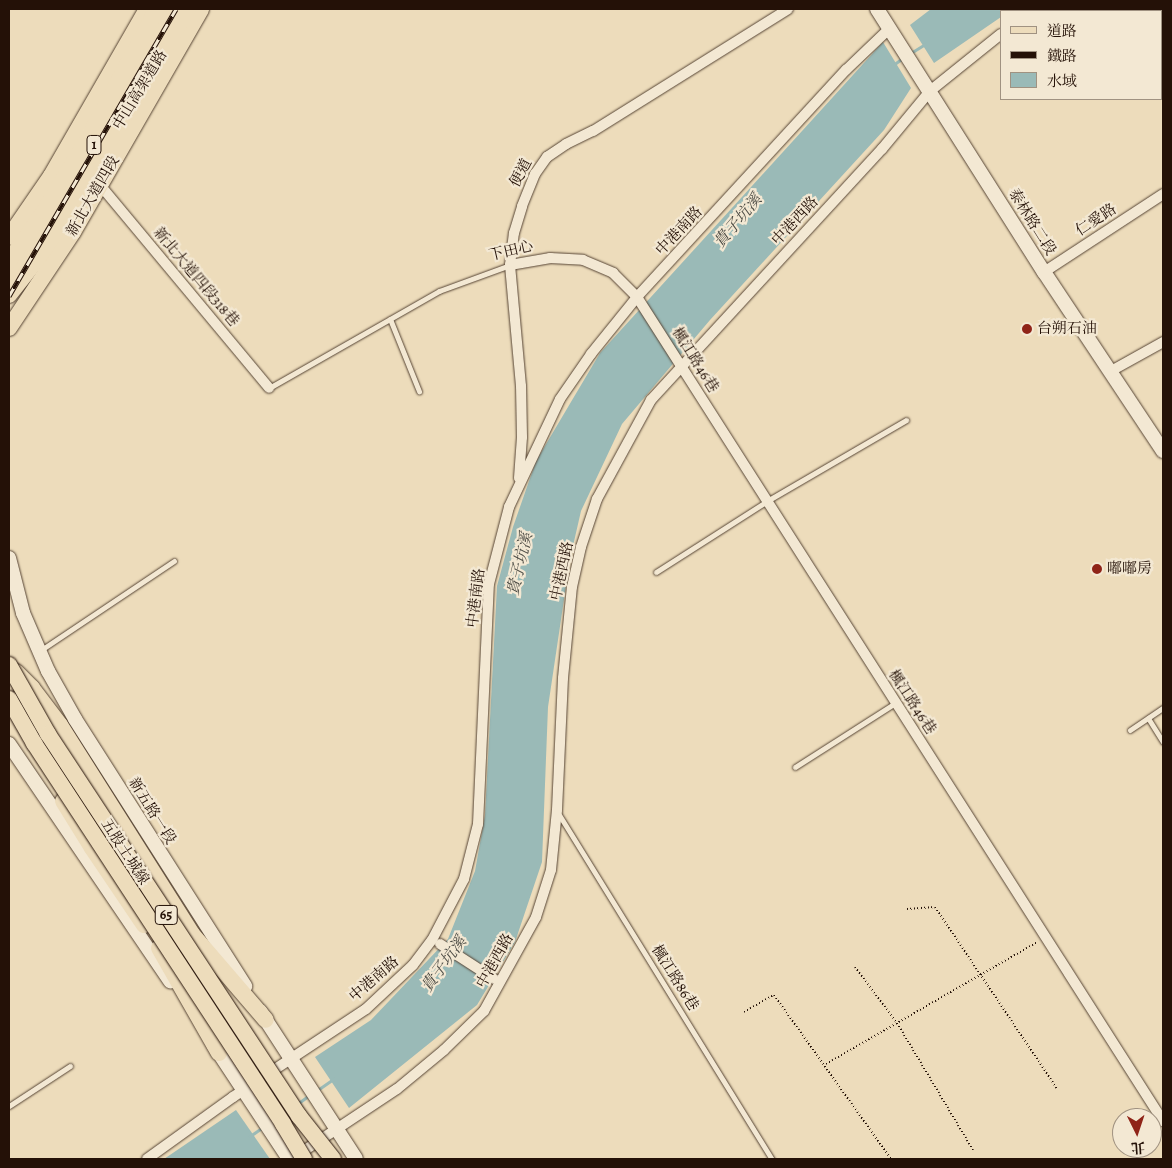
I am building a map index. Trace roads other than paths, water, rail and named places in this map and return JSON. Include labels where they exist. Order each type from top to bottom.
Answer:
[{"type":"main road","name":"1","points":[[9,237],[51,176],[147,9]]},
{"type":"main road","name":"中山高架道路","points":[[9,261],[44,211],[91,133],[157,9]]},
{"type":"main road","points":[[91,133],[171,9]]},
{"type":"main road","name":"新北大道四段","points":[[9,277],[34,246],[171,9]]},
{"type":"main road","points":[[111,139],[179,9]]},
{"type":"main road","name":"中山高架道路","points":[[9,295],[36,261],[62,222],[188,9]]},
{"type":"main road","name":"新北大道四段","points":[[9,328],[67,242],[201,9]]},
{"type":"main road","name":"泰林路二段","points":[[877,9],[1044,272],[1163,451]]},
{"type":"main road","points":[[9,218],[27,210]]},
{"type":"main road","name":"新五路一段","points":[[9,558],[23,613],[38,652],[75,718],[334,1124]]},
{"type":"main road","points":[[9,665],[32,688],[60,725],[192,934],[266,1020]]},
{"type":"main road","name":"五股土城線","points":[[9,665],[48,734],[299,1116],[333,1159]]},
{"type":"main road","name":"五股土城線","points":[[9,700],[34,742],[284,1124],[304,1159]]},
{"type":"main road","points":[[9,715],[92,848],[162,952],[219,1053]]},
{"type":"main road","points":[[9,744],[248,1094],[288,1156]]},
{"type":"main road","points":[[299,1116],[323,1159]]},
{"type":"main road","points":[[284,1124],[310,1159]]},
{"type":"main road","points":[[334,1124],[356,1159]]},
{"type":"main road","points":[[334,1124],[347,1135],[367,1159]]},
{"type":"street","name":"便道","points":[[518,484],[522,437],[521,386],[510,265],[514,233],[522,206],[535,174],[547,157],[788,9]]},
{"type":"street","name":"中港南路","points":[[147,1159],[294,1063],[366,1009],[436,942],[464,879],[478,824],[489,584],[509,507],[518,484],[560,399],[591,354],[846,70],[892,31]]},
{"type":"street","name":"中港西路","points":[[288,1156],[334,1124],[398,1089],[444,1050],[484,1010],[497,981],[536,917],[551,870],[557,810],[563,678],[572,587],[581,547],[597,499],[651,400],[680,364],[882,148],[926,86],[1000,35]]},
{"type":"street","name":"新北大道四段318巷","points":[[100,185],[184,280],[269,388]]},
{"type":"street","name":"仁愛路","points":[[1044,272],[1163,194]]},
{"type":"street","name":"下田心","points":[[510,265],[550,258],[583,260],[613,274],[639,301]]},
{"type":"street","name":"楓江路46巷","points":[[639,301],[1163,1122]]},
{"type":"street","points":[[1111,371],[1163,342]]},
{"type":"street","points":[[436,942],[497,981]]},
{"type":"lane","name":"下田心","points":[[269,388],[439,292],[510,265]]},
{"type":"lane","points":[[390,319],[419,391]]},
{"type":"lane","points":[[656,572],[767,501],[906,420]]},
{"type":"lane","points":[[38,652],[174,561]]},
{"type":"lane","points":[[795,767],[895,703]]},
{"type":"lane","points":[[1130,730],[1163,708]]},
{"type":"lane","points":[[1148,718],[1163,742]]},
{"type":"lane","name":"楓江路86巷","points":[[557,810],[772,1159]]},
{"type":"lane","points":[[9,1106],[70,1066]]},
{"type":"water","points":[[931,9],[1013,9],[1000,10],[1000,18],[934,63],[910,25]]},
{"type":"water","points":[[883,42],[911,88],[884,130],[710,320],[622,424],[581,511],[570,559],[548,707],[542,862],[515,942],[477,1005],[349,1108],[315,1057],[371,1020],[448,939],[475,871],[485,815],[497,586],[513,527],[536,461],[600,353]]},
{"type":"water","points":[[236,1110],[270,1159],[164,1159]]},
{"type":"waterway","name":"貴子坑溪","points":[[909,54],[925,44]]},
{"type":"waterway","name":"貴子坑溪","points":[[893,65],[904,57]]},
{"type":"waterway","name":"貴子坑溪","points":[[316,1091],[333,1079]]},
{"type":"waterway","name":"貴子坑溪","points":[[297,1104],[311,1094]]},
{"type":"waterway","name":"貴子坑溪","points":[[250,1136],[263,1127]]},
{"type":"railway","points":[[9,296],[176,9]]},
{"type":"place","name":"台朔石油","points":[[1027,329]]},
{"type":"place","name":"嘟嘟房","points":[[1097,569]]}]
